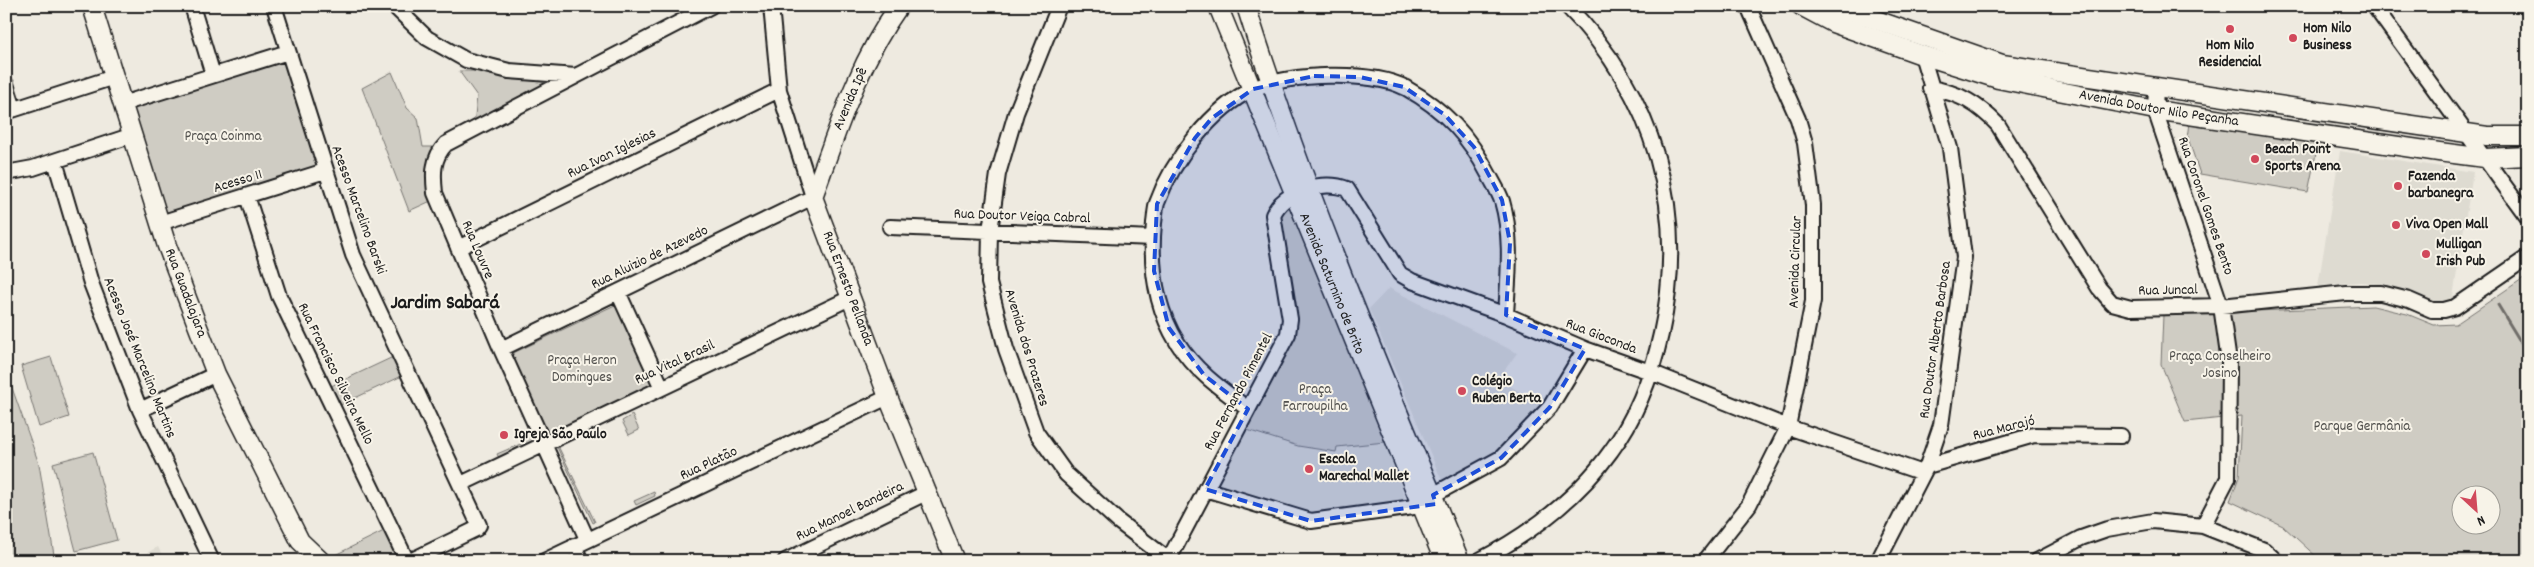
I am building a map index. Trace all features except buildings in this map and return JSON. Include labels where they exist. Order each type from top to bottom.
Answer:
[{"type":"main road","name":"Rua Guadalajara","points":[[92,6],[160,223],[216,374],[300,541],[321,561]]},
{"type":"main road","name":"Avenida Ipê","points":[[813,197],[854,86],[888,21],[899,6]]},
{"type":"main road","name":"Avenida Saturnino de Brito","points":[[1218,6],[1253,89],[1303,192],[1430,502],[1460,561]]},
{"type":"main road","name":"Avenida Saturnino de Brito","points":[[1246,6],[1303,192]]},
{"type":"main road","name":"Avenida Doutor Nilo Peçanha","points":[[1801,6],[1833,23],[1922,55],[1998,79],[2154,110],[2324,135],[2485,158],[2528,156]]},
{"type":"main road","name":"Avenida Doutor Nilo Peçanha","points":[[1836,6],[2002,64],[2327,114],[2487,136],[2528,136]]},
{"type":"main road","points":[[2324,135],[2327,114]]},
{"type":"main road","name":"Rua Ernesto Pellanda","points":[[813,197],[888,397],[955,561]]},
{"type":"main road","name":"Avenida Saturnino de Brito","points":[[1430,502],[1444,561]]},
{"type":"street","points":[[192,6],[213,75]]},
{"type":"street","name":"Acesso Marcelino Barski","points":[[274,6],[353,255],[479,526],[408,561]]},
{"type":"street","points":[[394,6],[427,38],[466,60],[509,71],[576,76],[711,6]]},
{"type":"street","name":"Rua Ernesto Pellanda","points":[[771,6],[779,90],[813,197]]},
{"type":"street","name":"Avenida dos Prazeres","points":[[1059,6],[1016,113],[998,174],[990,231],[989,283],[1006,349],[1028,415],[1036,432],[1066,474],[1119,522],[1169,561]]},
{"type":"street","points":[[1478,561],[1528,532],[1588,479],[1619,440],[1653,373],[1667,308],[1671,232],[1667,192],[1649,133],[1624,82],[1602,46],[1567,6]]},
{"type":"street","points":[[2374,6],[2392,34],[2468,133],[2528,218]]},
{"type":"street","name":"Avenida Circular","points":[[1705,561],[1749,505],[1788,427],[1813,301],[1814,205],[1805,142],[1798,119],[1749,7]]},
{"type":"street","points":[[122,104],[288,52]]},
{"type":"street","name":"Rua Doutor Alberto Barbosa","points":[[1878,561],[1925,470],[1941,425],[1964,257],[1950,148],[1930,88],[1922,55]]},
{"type":"street","name":"Rua Louvre","points":[[576,76],[446,144],[440,150],[434,166],[435,193],[501,349],[546,443],[588,539]]},
{"type":"street","points":[[1248,409],[1204,375],[1177,341],[1159,299],[1154,271],[1153,238],[1157,204],[1181,157],[1212,118],[1253,89],[1270,83],[1314,76],[1360,77],[1404,87],[1446,115],[1474,147],[1502,200],[1510,243],[1506,315]]},
{"type":"street","points":[[6,84],[10,110],[114,77]]},
{"type":"street","name":"Rua Juncal","points":[[1930,88],[1950,91],[1966,98],[1982,108],[1998,125],[2099,288],[2112,303],[2131,308],[2221,306],[2346,293],[2381,293],[2409,300],[2432,310],[2444,310],[2455,307],[2528,257]]},
{"type":"street","name":"Rua Coronel Gomes Bento","points":[[2156,88],[2154,110],[2221,306],[2229,362],[2228,478],[2202,526]]},
{"type":"street","name":"Rua Ivan Iglesias","points":[[458,248],[779,90]]},
{"type":"street","points":[[6,173],[55,161],[133,135]]},
{"type":"street","name":"Acesso José Marcelino Martins","points":[[55,161],[91,283],[140,410],[212,561]]},
{"type":"street","name":"Acesso 11","points":[[160,223],[325,171]]},
{"type":"street","name":"Rua Gioconda","points":[[1303,192],[1327,184],[1347,189],[1400,274],[1406,278],[1506,315],[1585,349],[1653,373],[1788,427],[1925,470]]},
{"type":"street","name":"Rua Fernando Pimentel","points":[[1169,561],[1290,326],[1273,215],[1282,200],[1303,192]]},
{"type":"street","name":"Rua Francisco Silveira Mello","points":[[247,196],[279,296],[408,561]]},
{"type":"street","name":"Rua Aluizio de Azevedo","points":[[501,349],[813,197]]},
{"type":"street","name":"Rua Doutor Veiga Cabral","points":[[890,227],[1153,238]]},
{"type":"street","points":[[618,292],[662,388]]},
{"type":"street","name":"Rua Vital Brasil","points":[[460,484],[850,298]]},
{"type":"street","points":[[1205,489],[1311,521],[1430,502],[1501,458],[1550,407],[1585,349]]},
{"type":"street","points":[[140,410],[216,374]]},
{"type":"street","name":"Rua Platão","points":[[544,561],[888,397]]},
{"type":"street","name":"Rua Marajó","points":[[1925,470],[2034,435],[2121,436]]},
{"type":"street","name":"Rua Manoel Bandeira","points":[[785,561],[928,492]]},
{"type":"street","points":[[2039,560],[2081,538],[2108,529],[2153,521],[2202,526],[2264,550],[2276,561]]},
{"type":"street","points":[[574,546],[582,561]]},
{"type":"highlighted area","points":[[1314,76],[1360,77],[1404,87],[1445,115],[1474,147],[1502,200],[1510,243],[1506,315],[1585,349],[1550,407],[1501,458],[1433,495],[1436,504],[1311,521],[1205,489],[1248,409],[1204,375],[1169,328],[1154,271],[1157,204],[1195,138],[1212,118],[1253,89]]},
{"type":"shaded area","name":"Viva Open Mall","points":[[2340,151],[2473,172],[2452,303],[2434,301],[2410,291],[2386,285],[2360,282],[2318,286]]},
{"type":"shaded area","name":"Colégio Ruben Berta","points":[[1389,288],[1517,353],[1498,379],[1541,404],[1497,452],[1443,483],[1369,309]]},
{"type":"shaded area","name":"Escola Marechal Mallet","points":[[1244,429],[1298,446],[1336,452],[1337,447],[1385,442],[1407,503],[1318,516],[1214,485]]},
{"type":"shaded area","points":[[158,547],[165,561],[131,561]]},
{"type":"green space","name":"Praça Coinma","points":[[283,59],[317,168],[164,215],[130,106]]},
{"type":"green space","points":[[459,71],[479,71],[563,80],[474,126],[477,96]]},
{"type":"green space","points":[[392,72],[407,108],[418,118],[423,147],[436,147],[433,200],[409,211],[362,88]]},
{"type":"green space","name":"Beach Point Sports Arena","points":[[2190,123],[2318,144],[2308,192],[2200,174],[2188,138]]},
{"type":"green space","name":"Praça Farroupilha","points":[[1285,206],[1294,209],[1385,442],[1337,447],[1336,452],[1298,446],[1244,429],[1297,328],[1278,216]]},
{"type":"green space","name":"Parque Germânia","points":[[2528,275],[2528,561],[2321,561],[2283,526],[2230,501],[2239,477],[2242,416],[2185,422],[2161,364],[2163,315],[2373,306],[2407,314],[2434,325],[2456,324]]},
{"type":"green space","points":[[614,297],[617,302],[509,353],[507,350]]},
{"type":"green space","name":"Praça Heron Domingues","points":[[617,304],[655,385],[547,436],[509,355]]},
{"type":"green space","points":[[51,357],[69,417],[39,427],[21,366]]},
{"type":"green space","points":[[393,357],[402,376],[338,406],[329,387]]},
{"type":"green space","points":[[6,371],[39,464],[55,561],[6,561]]},
{"type":"green space","points":[[632,415],[639,430],[629,435],[622,421]]},
{"type":"green space","points":[[534,424],[541,440],[500,460],[497,454],[525,442],[521,432]]},
{"type":"green space","points":[[557,447],[595,522],[593,523]]},
{"type":"green space","points":[[93,452],[117,540],[76,551],[53,463]]},
{"type":"green space","points":[[654,492],[655,496],[636,505],[634,501]]},
{"type":"green space","points":[[386,530],[401,561],[339,561],[333,556]]},
{"type":"waterway","points":[[2498,305],[2528,354]]},
{"type":"place","name":"Hom Nilo Residencial","points":[[2230,29]]},
{"type":"place","name":"Hom Nilo Business","points":[[2293,38]]},
{"type":"place","name":"Beach Point Sports Arena","points":[[2255,159]]},
{"type":"place","name":"Fazenda barbanegra","points":[[2398,186]]},
{"type":"place","name":"Viva Open Mall","points":[[2396,225]]},
{"type":"place","name":"Mulligan Irish Pub","points":[[2426,254]]},
{"type":"place","name":"Colégio Ruben Berta","points":[[1462,391]]},
{"type":"place","name":"Igreja São Paulo","points":[[504,435]]},
{"type":"place","name":"Escola Marechal Mallet","points":[[1309,469]]},
{"type":"district","name":"Jardim Sabará","points":[[445,304]]},
{"type":"park label","name":"Praça Conselheiro Josino","points":[[2220,366]]}]
